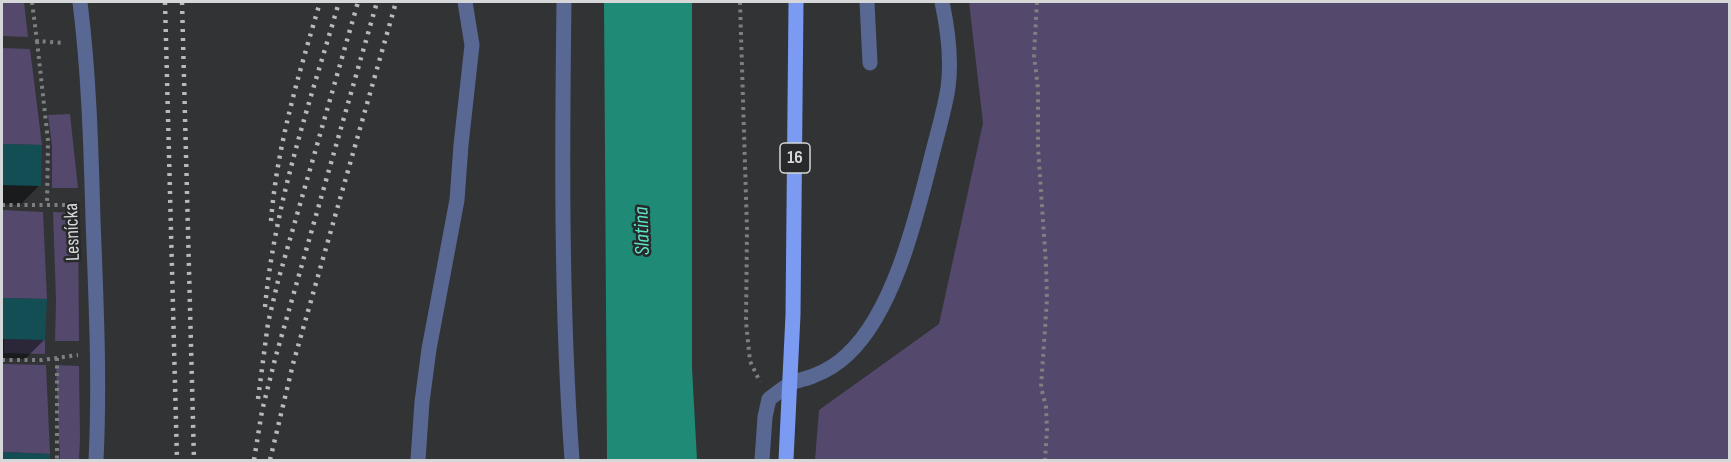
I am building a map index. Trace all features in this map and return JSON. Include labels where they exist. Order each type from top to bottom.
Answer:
[{"type":"main road","name":"16","points":[[786,460],[793,315],[796,2]]},
{"type":"street","name":"Lesnícka","points":[[80,2],[85,45],[93,205],[98,352],[96,460]]},
{"type":"street","points":[[418,460],[429,349],[457,200],[472,45],[465,2]]},
{"type":"street","points":[[564,2],[563,189],[567,392],[572,460]]},
{"type":"street","points":[[867,2],[870,63]]},
{"type":"street","points":[[762,460],[765,417],[769,399],[792,383],[814,376],[849,354],[864,336],[892,283],[918,208],[948,87],[950,54],[942,2]]},
{"type":"path","points":[[32,2],[48,141],[47,206]]},
{"type":"path","points":[[740,2],[747,230],[746,322],[750,361],[769,399]]},
{"type":"path","points":[[1037,2],[1034,55],[1038,89],[1036,112],[1047,299],[1041,387],[1046,407],[1045,460]]},
{"type":"path","points":[[37,41],[85,45]]},
{"type":"path","points":[[2,205],[93,205]]},
{"type":"path","points":[[2,360],[42,360],[98,352]]},
{"type":"path","points":[[57,358],[57,460]]},
{"type":"shaded area","points":[[2,2],[24,2],[28,37],[2,36]]},
{"type":"shaded area","points":[[969,2],[1729,2],[1729,460],[815,460],[819,410],[939,324],[983,123]]},
{"type":"shaded area","points":[[2,48],[30,49],[42,145],[2,144]]},
{"type":"shaded area","points":[[70,114],[78,188],[52,188],[52,146],[48,115]]},
{"type":"shaded area","points":[[2,210],[43,212],[47,299],[2,298]]},
{"type":"shaded area","points":[[53,212],[78,213],[79,341],[55,341]]},
{"type":"shaded area","points":[[4,339],[45,340],[45,354],[4,353]]},
{"type":"shaded area","points":[[2,364],[46,365],[50,454],[2,452]]},
{"type":"shaded area","points":[[56,365],[79,366],[79,460],[60,460]]},
{"type":"water","name":"Slatina","points":[[604,2],[692,2],[692,368],[697,460],[607,460]]},
{"type":"building","points":[[2,144],[42,145],[41,186],[2,185]]},
{"type":"building","points":[[2,298],[47,299],[45,340],[2,339]]},
{"type":"building","points":[[2,452],[50,454],[50,460],[2,460]]},
{"type":"railway","points":[[165,2],[177,460]]},
{"type":"railway","points":[[182,2],[194,460]]},
{"type":"railway","points":[[271,221],[284,137],[320,2]]},
{"type":"railway","points":[[265,307],[285,191],[339,2]]},
{"type":"railway","points":[[258,399],[268,323],[278,281],[358,2]]},
{"type":"railway","points":[[254,460],[262,411],[275,359],[377,2]]},
{"type":"railway","points":[[270,460],[293,364],[396,2]]}]
